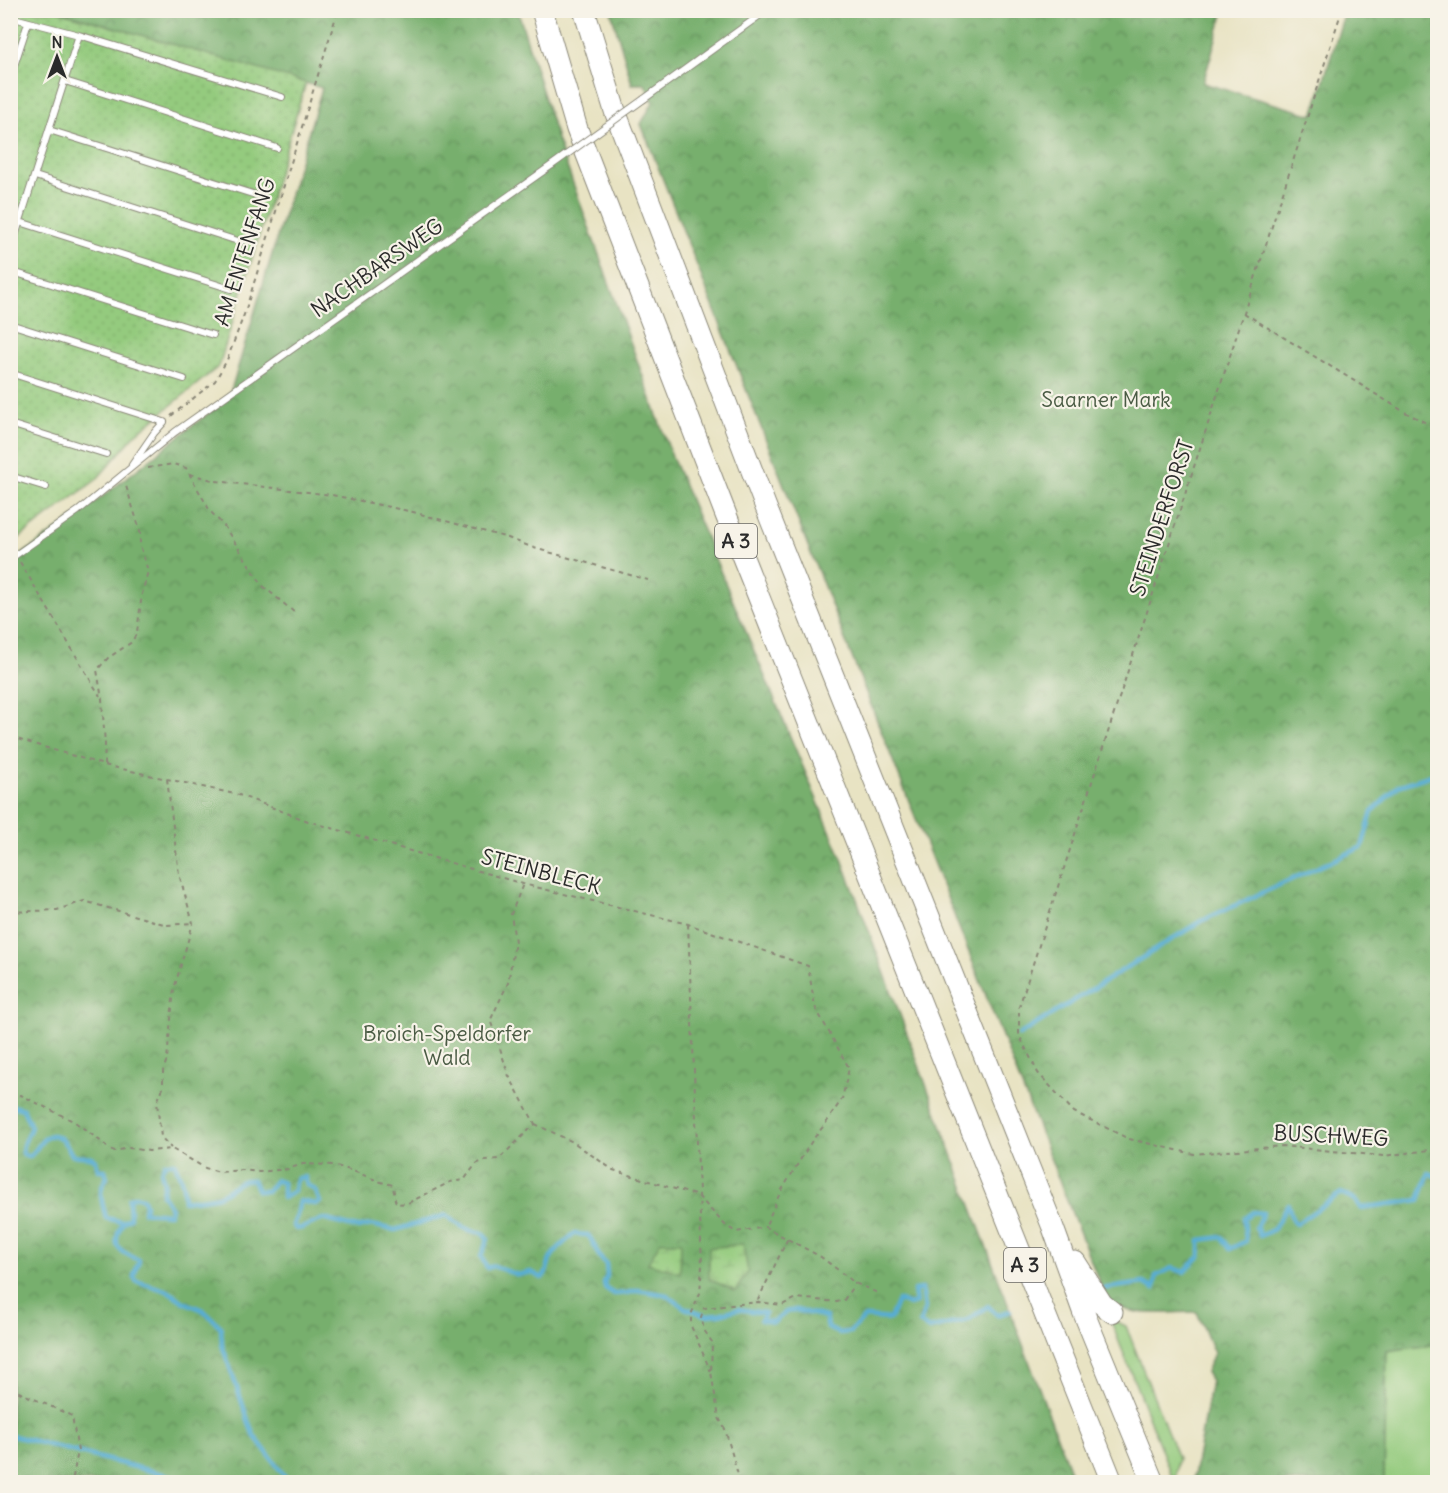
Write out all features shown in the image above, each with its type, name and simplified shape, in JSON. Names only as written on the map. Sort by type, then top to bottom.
[{"type":"highway","name":"A 3","points":[[542,10],[577,129],[722,504],[1112,1482]]},
{"type":"highway","name":"A 3","points":[[584,10],[615,111],[765,505],[1152,1482]]},
{"type":"highway","points":[[1052,1226],[1102,1304],[1112,1312]]},
{"type":"lane","name":"NACHBARSWEG","points":[[13,557],[78,512],[175,432],[767,10]]},
{"type":"lane","points":[[10,17],[79,34],[282,97]]},
{"type":"lane","points":[[10,78],[28,23]]},
{"type":"lane","points":[[10,252],[79,34]]},
{"type":"lane","points":[[65,81],[277,148]]},
{"type":"lane","points":[[49,130],[262,197]]},
{"type":"lane","points":[[34,176],[241,242]]},
{"type":"lane","points":[[20,222],[231,289]]},
{"type":"lane","points":[[10,271],[213,335]]},
{"type":"lane","points":[[10,324],[184,379]]},
{"type":"lane","points":[[10,373],[164,422],[128,471]]},
{"type":"lane","points":[[10,424],[105,454]]},
{"type":"lane","points":[[10,476],[46,487]]},
{"type":"path","name":"AM ENTENFANG","points":[[164,422],[215,381],[227,360],[245,312],[338,10]]},
{"type":"path","name":"STEINDERFORST","points":[[1019,1035],[1019,1007],[1342,10]]},
{"type":"path","points":[[1244,313],[1403,411],[1437,429]]},
{"type":"path","points":[[104,765],[102,699],[97,670],[108,658],[132,642],[137,632],[142,594],[148,572],[140,545],[140,530],[126,487],[128,471],[173,464],[186,468],[210,512],[224,526],[263,586],[295,613]]},
{"type":"path","points":[[190,474],[216,482],[332,495],[413,512],[648,580]]},
{"type":"path","points":[[13,557],[102,699]]},
{"type":"path","name":"STEINBLECK","points":[[10,737],[104,765],[238,795],[308,820],[523,884],[688,924],[808,966],[815,1007],[849,1068],[842,1099],[813,1139],[780,1193],[765,1227]]},
{"type":"path","points":[[167,779],[179,874],[193,922],[174,989],[167,1059],[163,1071],[163,1088],[157,1101],[161,1137],[172,1149],[205,1168],[220,1172],[243,1170],[259,1172],[288,1169],[303,1164],[333,1166],[393,1185],[397,1204],[408,1203],[450,1182],[464,1180],[476,1164],[485,1160],[499,1159],[536,1124]]},
{"type":"path","points":[[523,884],[511,914],[515,942],[508,983],[491,1019],[508,1074],[536,1124],[573,1142],[614,1170],[698,1196],[726,1226],[736,1232],[765,1227],[788,1238],[821,1257],[855,1283],[880,1294]]},
{"type":"path","points":[[10,912],[57,910],[84,901],[167,925],[193,922]]},
{"type":"path","points":[[688,924],[702,1265],[700,1293],[691,1315],[691,1326],[711,1372]]},
{"type":"path","name":"BUSCHWEG","points":[[1019,1035],[1038,1073],[1074,1112],[1128,1139],[1194,1154],[1282,1146],[1383,1156],[1437,1149]]},
{"type":"path","points":[[10,1097],[21,1095],[75,1122],[109,1149],[115,1151],[129,1148],[149,1151],[172,1149]]},
{"type":"path","points":[[758,1302],[788,1238]]},
{"type":"path","points":[[740,1482],[725,1430],[719,1418],[711,1372],[712,1342],[704,1330],[701,1317],[704,1308],[758,1302],[782,1305],[797,1298],[837,1302],[844,1300],[855,1283]]},
{"type":"path","points":[[10,1388],[72,1416],[78,1451],[73,1481],[64,1482]]},
{"type":"green space","points":[[11,11],[58,11],[306,83],[219,366],[136,434],[96,480],[11,544]]},
{"type":"green space","name":"Broich-Speldorfer Wald","points":[[58,11],[518,11],[557,139],[672,457],[842,859],[1074,1482],[11,1482],[10,563],[93,504],[229,397],[322,88]]},
{"type":"green space","name":"Saarner Mark","points":[[611,11],[1224,11],[1203,83],[1313,115],[1345,11],[1437,11],[1438,1344],[1387,1351],[1384,1482],[1193,1482],[1211,1381],[1206,1372],[1214,1353],[1197,1312],[1136,1312],[1115,1305],[1106,1299],[641,124],[653,102],[645,84],[632,84]]},
{"type":"green space","points":[[660,1242],[681,1242],[680,1273],[648,1263]]},
{"type":"green space","points":[[743,1244],[748,1272],[735,1291],[709,1279],[709,1248]]},
{"type":"green space","points":[[1110,1319],[1126,1326],[1178,1458],[1175,1482],[1174,1482]]},
{"type":"green space","points":[[1437,1344],[1437,1482],[1193,1482],[1211,1381],[1206,1372]]},
{"type":"waterway","points":[[1019,1035],[1201,921],[1362,847],[1372,812],[1398,786],[1438,773]]},
{"type":"waterway","points":[[10,1108],[13,1106],[23,1109],[31,1127],[23,1145],[22,1152],[25,1156],[30,1156],[43,1140],[52,1135],[60,1138],[72,1155],[91,1157],[96,1160],[98,1170],[105,1170],[107,1178],[101,1192],[106,1218],[123,1222],[130,1218],[129,1199],[135,1196],[142,1198],[145,1204],[144,1212],[169,1214],[171,1208],[162,1194],[164,1183],[161,1171],[165,1163],[175,1163],[183,1185],[184,1201],[218,1196],[247,1180],[253,1180],[258,1191],[267,1191],[276,1180],[283,1183],[283,1198],[294,1191],[298,1178],[305,1177],[307,1185],[315,1190],[320,1202],[315,1204],[300,1201],[293,1225],[296,1229],[323,1219],[357,1228],[371,1225],[395,1230],[447,1215],[464,1227],[483,1233],[488,1239],[481,1256],[487,1268],[493,1266],[518,1275],[531,1272],[542,1278],[549,1261],[562,1244],[574,1234],[588,1235],[606,1264],[605,1288],[614,1294],[638,1290],[667,1295],[685,1308],[706,1315],[738,1309],[765,1313],[761,1320],[774,1322],[786,1312],[796,1310],[826,1317],[828,1328],[838,1333],[850,1332],[865,1317],[890,1319],[898,1300],[909,1305],[916,1303],[914,1290],[922,1289],[925,1308],[920,1323],[929,1329],[968,1320],[988,1306],[997,1315],[1010,1311]]},
{"type":"waterway","points":[[1101,1289],[1144,1283],[1154,1289],[1156,1276],[1172,1268],[1184,1272],[1200,1256],[1200,1240],[1222,1237],[1230,1249],[1246,1241],[1244,1218],[1253,1212],[1263,1213],[1256,1227],[1260,1236],[1274,1229],[1288,1204],[1292,1219],[1296,1224],[1341,1193],[1356,1200],[1360,1208],[1419,1200],[1429,1173],[1438,1177]]},
{"type":"waterway","points":[[123,1222],[117,1242],[121,1250],[139,1260],[134,1276],[136,1281],[168,1291],[184,1302],[203,1310],[221,1327],[222,1345],[253,1434],[289,1482]]},
{"type":"waterway","points":[[10,1435],[194,1482]]}]
